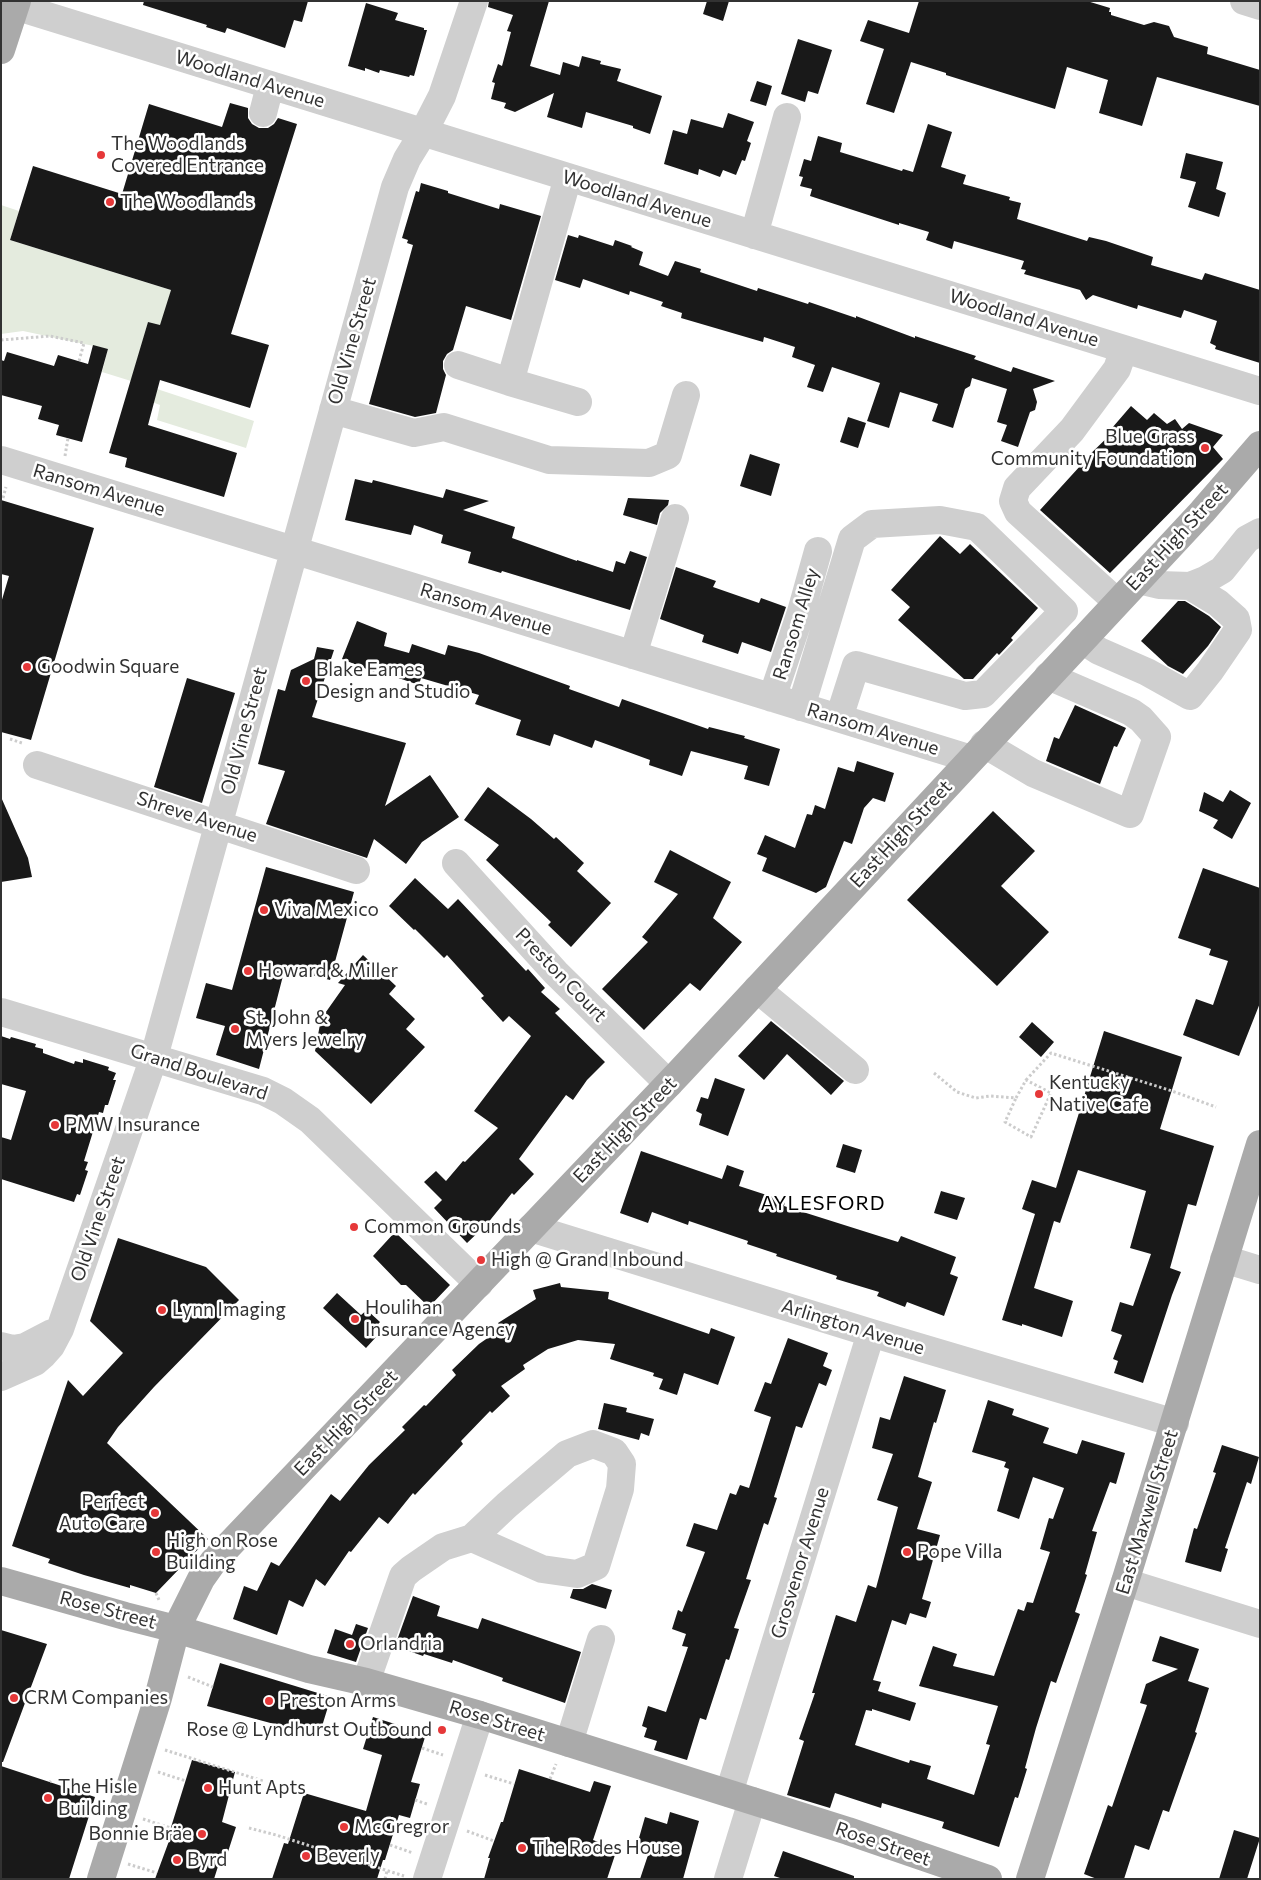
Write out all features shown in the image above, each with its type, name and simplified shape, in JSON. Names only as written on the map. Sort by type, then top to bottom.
[{"type":"main road","points":[[1,50],[16,4]]},
{"type":"main road","name":"East High Street","points":[[101,1879],[158,1698],[176,1629],[201,1579],[213,1562],[669,1084],[1202,512],[1260,445]]},
{"type":"main road","name":"East Maxwell Street","points":[[1030,1879],[1175,1423],[1260,1144]]},
{"type":"main road","name":"Rose Street","points":[[1,1580],[176,1629],[309,1669],[366,1682],[480,1715],[562,1754],[741,1797],[988,1879]]},
{"type":"street","name":"Old Vine Street","points":[[1,1377],[35,1362],[50,1346],[60,1329],[154,1057],[395,187],[407,159],[442,96],[474,1]]},
{"type":"street","points":[[1244,1],[1260,6]]},
{"type":"street","name":"Woodland Avenue","points":[[16,4],[270,86],[1260,391]]},
{"type":"street","points":[[263,113],[270,86]]},
{"type":"street","points":[[754,235],[787,117]]},
{"type":"street","points":[[510,382],[568,177]]},
{"type":"street","points":[[1117,602],[1018,512],[1013,501],[1018,488],[1077,423],[1116,369],[1124,349]]},
{"type":"street","points":[[458,365],[578,402]]},
{"type":"street","points":[[333,410],[414,433],[444,427],[549,460],[649,463],[668,455],[686,395]]},
{"type":"street","name":"Ransom Avenue","points":[[1,460],[801,707],[977,752],[1033,773],[1130,814],[1156,737],[1141,719],[1131,712],[1048,676]]},
{"type":"street","points":[[633,655],[675,518]]},
{"type":"street","points":[[801,707],[852,539],[872,524],[940,520],[977,527],[1064,611],[983,694],[965,696],[856,665],[839,718]]},
{"type":"street","points":[[1138,580],[1159,585],[1190,586],[1206,580],[1222,570],[1247,539],[1260,532]]},
{"type":"street","name":"Ransom Alley","points":[[772,698],[801,612],[818,551]]},
{"type":"street","points":[[1082,640],[1099,651],[1147,672],[1190,696],[1238,630],[1236,619],[1218,603],[1190,586]]},
{"type":"street","name":"Shreve Avenue","points":[[37,765],[356,870]]},
{"type":"street","name":"Preston Court","points":[[456,863],[556,973],[669,1084]]},
{"type":"street","points":[[757,989],[855,1070]]},
{"type":"street","name":"Grand Boulevard","points":[[1,1012],[263,1090],[283,1101],[310,1120],[479,1284]]},
{"type":"street","name":"Arlington Avenue","points":[[531,1228],[871,1333],[1175,1423]]},
{"type":"street","points":[[1224,1259],[1260,1270]]},
{"type":"street","points":[[1,1346],[13,1349],[25,1347],[60,1329]]},
{"type":"street","name":"Grosvenor Avenue","points":[[728,1879],[741,1797],[871,1333]]},
{"type":"street","points":[[366,1682],[403,1576],[411,1569],[443,1547],[472,1538],[507,1505],[567,1454],[593,1444],[614,1452],[622,1464],[620,1489],[596,1566],[577,1574],[542,1569],[472,1538]]},
{"type":"street","points":[[1125,1582],[1260,1624]]},
{"type":"street","points":[[562,1754],[601,1639]]},
{"type":"street","points":[[422,1866],[455,1762],[480,1715]]},
{"type":"path","points":[[1,340],[50,336],[84,343],[79,361]]},
{"type":"path","points":[[64,462],[68,438]]},
{"type":"path","points":[[3,498],[6,486]]},
{"type":"path","points":[[10,739],[22,743]]},
{"type":"path","points":[[1026,1080],[1051,1093],[1032,1137],[1005,1122],[1026,1080],[1051,1053],[1172,1091],[1216,1107]]},
{"type":"path","points":[[934,1073],[957,1092],[976,1098],[990,1096],[1016,1098]]},
{"type":"path","points":[[156,1593],[159,1600]]},
{"type":"path","points":[[186,1676],[213,1687]]},
{"type":"path","points":[[422,1748],[514,1784]]},
{"type":"path","points":[[162,1749],[263,1781]]},
{"type":"path","points":[[550,1779],[562,1754]]},
{"type":"path","points":[[155,1771],[186,1781]]},
{"type":"path","points":[[415,1800],[432,1806]]},
{"type":"path","points":[[140,1818],[171,1828]]},
{"type":"path","points":[[249,1828],[409,1878]]},
{"type":"path","points":[[466,1831],[494,1841]]},
{"type":"path","points":[[390,1845],[422,1866]]},
{"type":"path","points":[[126,1863],[157,1873]]},
{"type":"path","points":[[385,1879],[386,1871]]},
{"type":"shaded area","points":[[1,205],[19,211],[10,240],[171,290],[162,326],[148,322],[131,381],[102,372],[108,349],[23,331],[1,334]]},
{"type":"shaded area","points":[[157,389],[254,421],[246,448],[157,420],[160,405],[152,402]]},
{"type":"building","points":[[144,1],[308,1],[302,22],[294,20],[285,48],[227,28],[225,33],[206,27],[207,25],[143,5]]},
{"type":"building","points":[[489,1],[549,1],[530,66],[560,75],[563,62],[579,67],[582,56],[601,61],[600,64],[621,69],[617,81],[662,96],[650,134],[633,128],[633,126],[586,112],[582,128],[547,117],[554,93],[515,112],[504,108],[506,103],[491,99],[495,83],[492,82],[498,64],[502,66],[511,32],[507,31],[513,15],[488,7]]},
{"type":"building","points":[[707,1],[729,1],[723,21],[703,14]]},
{"type":"building","points":[[919,1],[1087,1],[1110,8],[1109,12],[1111,12],[1111,15],[1144,25],[1154,22],[1169,26],[1174,37],[1208,47],[1207,54],[1260,70],[1260,106],[1157,77],[1142,126],[1099,113],[1108,80],[1067,67],[1055,109],[911,62],[894,113],[866,104],[884,49],[860,41],[868,20],[909,33]]},
{"type":"building","points":[[366,3],[398,13],[395,20],[427,30],[414,76],[410,75],[409,77],[380,70],[379,73],[365,68],[365,71],[348,66]]},
{"type":"building","points":[[798,39],[832,50],[818,94],[808,91],[805,102],[781,94]]},
{"type":"building","points":[[757,81],[772,86],[766,106],[750,101]]},
{"type":"building","points":[[230,103],[248,108],[248,118],[252,124],[259,128],[268,128],[278,118],[297,124],[231,334],[269,345],[250,408],[160,380],[148,425],[237,453],[224,497],[125,467],[127,458],[109,453],[148,322],[160,325],[171,290],[10,240],[33,166],[122,194],[149,104],[222,127]]},
{"type":"building","points":[[728,113],[754,122],[747,141],[751,143],[745,161],[742,160],[736,175],[723,170],[720,177],[699,169],[698,175],[664,164],[673,130],[687,134],[691,119],[723,128]]},
{"type":"building","points":[[928,124],[952,132],[941,167],[966,175],[963,184],[1010,197],[1009,200],[1021,203],[1017,219],[1087,241],[1089,237],[1106,241],[1153,257],[1151,265],[1202,280],[1205,273],[1260,290],[1260,363],[1215,349],[1216,346],[1210,343],[1217,321],[1184,310],[1181,318],[1138,305],[1137,309],[1093,295],[1086,300],[1080,290],[1024,274],[1026,270],[1021,269],[1024,261],[954,241],[952,249],[926,240],[929,232],[899,223],[899,225],[810,196],[812,189],[800,186],[803,177],[799,176],[804,159],[811,161],[818,136],[842,143],[840,152],[902,171],[903,169],[913,172]]},
{"type":"building","points":[[1186,153],[1223,162],[1216,189],[1226,193],[1219,217],[1188,207],[1196,182],[1180,178]]},
{"type":"building","points":[[421,183],[499,209],[500,204],[541,216],[511,320],[466,306],[453,350],[447,354],[443,361],[443,369],[446,375],[436,413],[415,417],[369,404],[413,245],[407,243],[408,240],[402,238],[416,191],[419,192]]},
{"type":"building","points":[[568,235],[578,238],[579,235],[613,246],[615,240],[632,246],[643,252],[639,265],[668,276],[675,261],[701,269],[700,272],[757,291],[758,288],[808,304],[809,302],[856,318],[856,316],[915,338],[915,336],[976,356],[974,359],[1011,372],[1013,367],[1055,381],[1033,389],[1037,402],[1035,410],[1030,412],[1018,447],[1001,441],[1007,425],[997,422],[1007,389],[972,378],[970,386],[965,389],[953,428],[932,421],[938,404],[900,392],[889,428],[867,421],[880,383],[832,367],[823,392],[807,387],[815,365],[792,357],[795,347],[764,337],[763,342],[681,318],[682,313],[661,306],[663,302],[630,291],[629,295],[583,279],[580,288],[555,280]]},
{"type":"building","points":[[93,345],[108,349],[82,442],[56,435],[59,425],[38,419],[42,406],[1,395],[1,360],[4,361],[7,352],[54,366],[58,355],[88,364]]},
{"type":"building","points":[[1131,406],[1147,420],[1154,413],[1167,424],[1175,419],[1182,429],[1189,423],[1223,435],[1213,447],[1223,459],[1110,573],[1040,510],[1080,464],[1115,430],[1112,428]]},
{"type":"building","points":[[848,417],[866,423],[858,448],[840,442]]},
{"type":"building","points":[[750,454],[780,464],[771,496],[740,486]]},
{"type":"building","points":[[355,479],[372,483],[373,480],[443,498],[446,489],[489,501],[463,510],[515,527],[512,538],[613,572],[616,561],[625,564],[630,551],[647,557],[630,610],[502,571],[501,573],[468,563],[471,552],[441,543],[443,535],[414,525],[411,535],[345,520]]},
{"type":"building","points":[[628,498],[669,500],[668,505],[660,513],[657,525],[623,515]]},
{"type":"building","name":"Goodwin Square","points":[[1,500],[94,528],[31,740],[1,732],[1,603],[9,576],[1,574]]},
{"type":"building","points":[[940,536],[960,554],[970,544],[1038,608],[1011,638],[1013,640],[999,655],[997,653],[973,679],[964,679],[898,620],[910,607],[891,590]]},
{"type":"building","points":[[676,567],[716,581],[713,587],[759,603],[761,598],[786,607],[771,652],[742,642],[738,654],[702,642],[704,635],[660,619]]},
{"type":"building","points":[[1178,601],[1185,601],[1209,616],[1221,627],[1208,646],[1183,674],[1168,666],[1141,641]]},
{"type":"building","points":[[357,621],[387,633],[384,646],[409,653],[412,644],[445,655],[448,645],[479,653],[570,686],[569,689],[619,707],[622,699],[708,729],[709,727],[745,736],[744,738],[780,749],[769,786],[744,779],[748,766],[691,751],[682,776],[649,765],[650,760],[595,740],[592,748],[554,734],[550,746],[516,735],[521,720],[475,704],[479,695],[421,678],[419,685],[375,670],[374,672],[342,659]]},
{"type":"building","points":[[317,647],[334,650],[312,717],[406,743],[385,806],[430,775],[459,817],[422,842],[406,864],[374,839],[367,858],[266,824],[285,771],[258,764],[278,689],[285,691],[291,670],[314,659]]},
{"type":"building","points":[[187,678],[235,693],[202,803],[154,787]]},
{"type":"building","points":[[1075,705],[1126,728],[1117,747],[1114,746],[1100,784],[1046,761],[1054,737],[1059,739]]},
{"type":"building","points":[[857,761],[894,773],[885,802],[873,798],[864,808],[852,844],[844,841],[826,887],[816,893],[762,871],[767,858],[757,854],[765,835],[795,848],[807,814],[812,815],[815,805],[825,809],[838,767],[854,772]]},
{"type":"building","points":[[488,787],[554,839],[556,837],[584,863],[577,871],[611,903],[571,947],[548,925],[551,922],[486,860],[499,845],[464,820]]},
{"type":"building","points":[[1230,790],[1251,803],[1232,839],[1213,828],[1218,820],[1199,811],[1204,792],[1223,802]]},
{"type":"building","points":[[1,797],[28,858],[32,877],[1,882]]},
{"type":"building","points":[[993,811],[1035,851],[1001,886],[1049,932],[997,986],[907,900]]},
{"type":"building","points":[[670,850],[731,882],[713,918],[742,942],[700,991],[690,983],[644,1030],[602,989],[648,942],[642,937],[678,894],[654,882]]},
{"type":"building","points":[[266,867],[354,892],[330,980],[285,968],[259,1069],[216,1055],[225,1026],[196,1018],[206,983],[232,990]]},
{"type":"building","points":[[1203,868],[1260,888],[1260,1003],[1239,1056],[1183,1035],[1196,999],[1213,1005],[1228,961],[1209,955],[1211,949],[1178,938]]},
{"type":"building","points":[[415,878],[448,909],[458,899],[526,971],[528,969],[545,988],[541,992],[560,1009],[555,1013],[605,1062],[587,1080],[573,1100],[566,1095],[519,1159],[534,1174],[514,1195],[512,1193],[487,1224],[467,1243],[434,1208],[442,1200],[424,1182],[436,1171],[446,1181],[463,1161],[465,1162],[498,1128],[474,1111],[531,1036],[509,1016],[503,1022],[481,998],[484,996],[447,955],[444,958],[389,906]]},
{"type":"building","points":[[363,955],[396,986],[389,994],[415,1019],[406,1029],[425,1047],[371,1104],[315,1051],[321,1019],[345,985],[338,983]]},
{"type":"building","points":[[771,1021],[844,1081],[831,1095],[787,1054],[764,1080],[738,1056]]},
{"type":"building","points":[[1032,1022],[1054,1042],[1041,1057],[1019,1037]]},
{"type":"building","points":[[1104,1031],[1182,1057],[1160,1129],[1214,1146],[1196,1206],[1188,1204],[1170,1268],[1181,1272],[1143,1383],[1114,1373],[1118,1361],[1113,1359],[1122,1335],[1111,1331],[1120,1302],[1133,1306],[1151,1254],[1130,1248],[1146,1191],[1078,1170],[1060,1223],[1054,1221],[1034,1288],[1073,1301],[1062,1337],[1022,1324],[1022,1326],[1002,1320],[1035,1214],[1022,1209],[1032,1180],[1056,1188]]},
{"type":"building","name":"PMW Insurance","points":[[1,1036],[36,1044],[35,1047],[43,1049],[43,1053],[74,1064],[75,1061],[83,1063],[83,1059],[109,1067],[108,1070],[116,1073],[113,1080],[116,1080],[108,1105],[105,1105],[103,1113],[99,1112],[84,1161],[88,1162],[85,1170],[88,1171],[80,1195],[77,1194],[74,1202],[1,1179],[1,1137],[11,1140],[26,1091],[1,1084]]},
{"type":"building","points":[[715,1078],[745,1089],[728,1136],[699,1125],[702,1114],[696,1111],[701,1097],[708,1099]]},
{"type":"building","points":[[843,1144],[862,1150],[855,1173],[836,1167]]},
{"type":"building","points":[[641,1151],[722,1179],[727,1165],[744,1171],[739,1186],[785,1201],[784,1206],[898,1242],[901,1236],[956,1257],[950,1274],[958,1277],[944,1316],[907,1302],[905,1307],[877,1296],[879,1292],[836,1279],[837,1276],[776,1256],[777,1254],[747,1244],[748,1241],[689,1221],[688,1225],[652,1212],[648,1223],[620,1213]]},
{"type":"building","points":[[941,1191],[965,1198],[957,1220],[934,1213]]},
{"type":"building","points":[[395,1232],[450,1285],[429,1307],[406,1285],[401,1285],[373,1256]]},
{"type":"building","points":[[118,1238],[206,1267],[239,1300],[154,1387],[118,1427],[107,1443],[208,1539],[156,1593],[84,1575],[48,1563],[50,1559],[12,1546],[68,1380],[83,1396],[123,1353],[90,1321]]},
{"type":"building","points":[[560,1283],[561,1287],[609,1292],[608,1299],[709,1334],[711,1328],[735,1337],[718,1385],[684,1373],[677,1395],[659,1389],[663,1379],[653,1376],[654,1373],[610,1359],[615,1344],[578,1340],[548,1349],[523,1365],[525,1369],[501,1386],[510,1396],[492,1413],[490,1411],[461,1441],[463,1444],[415,1495],[413,1493],[388,1524],[379,1517],[351,1552],[349,1551],[325,1586],[316,1579],[303,1607],[289,1600],[277,1635],[233,1619],[244,1586],[257,1591],[271,1562],[279,1566],[331,1494],[340,1501],[369,1465],[405,1430],[402,1427],[424,1405],[426,1406],[456,1375],[452,1370],[479,1344],[502,1328],[498,1323],[536,1299],[533,1290]]},
{"type":"building","name":"Houlihan Insurance Agency","points":[[337,1293],[361,1315],[367,1310],[380,1322],[372,1331],[377,1336],[366,1348],[323,1308]]},
{"type":"building","points":[[788,1338],[828,1353],[823,1366],[832,1370],[826,1386],[819,1383],[802,1428],[796,1426],[774,1497],[777,1498],[768,1525],[764,1523],[746,1579],[751,1580],[734,1628],[739,1629],[729,1660],[726,1659],[706,1720],[700,1718],[687,1760],[654,1750],[657,1741],[644,1737],[647,1728],[642,1726],[648,1706],[666,1712],[688,1647],[682,1646],[686,1634],[672,1629],[678,1610],[682,1612],[705,1552],[686,1546],[694,1523],[717,1530],[730,1493],[736,1495],[740,1485],[749,1488],[771,1417],[754,1411],[765,1382],[771,1384]]},
{"type":"building","points":[[904,1376],[946,1390],[936,1423],[934,1422],[918,1477],[932,1482],[917,1529],[940,1535],[922,1599],[931,1602],[926,1618],[910,1613],[906,1625],[892,1620],[873,1680],[881,1682],[878,1691],[916,1703],[910,1721],[872,1709],[872,1711],[866,1710],[855,1745],[909,1763],[910,1760],[931,1766],[927,1779],[974,1795],[990,1745],[986,1744],[998,1706],[919,1686],[933,1646],[957,1654],[953,1666],[994,1676],[1018,1609],[1024,1611],[1027,1602],[1033,1603],[1050,1552],[1040,1549],[1049,1518],[1053,1519],[1064,1488],[1033,1477],[1019,1519],[997,1511],[1009,1469],[1004,1467],[1006,1462],[972,1452],[988,1400],[1014,1409],[1012,1415],[1049,1428],[1043,1443],[1077,1454],[1082,1440],[1125,1453],[1116,1484],[1110,1482],[1092,1531],[1097,1532],[1085,1574],[1087,1575],[1075,1612],[1080,1614],[1056,1683],[1051,1681],[1036,1728],[1018,1798],[1015,1797],[999,1847],[942,1828],[944,1822],[882,1803],[881,1808],[835,1793],[830,1808],[787,1795],[804,1741],[799,1739],[815,1693],[812,1693],[836,1615],[856,1622],[868,1585],[876,1588],[898,1507],[877,1500],[893,1454],[872,1448],[880,1417],[890,1420]]},
{"type":"building","points":[[604,1403],[627,1408],[626,1412],[654,1419],[649,1436],[641,1433],[639,1440],[598,1429]]},
{"type":"building","points":[[1222,1445],[1259,1457],[1251,1484],[1247,1482],[1225,1548],[1228,1549],[1221,1572],[1185,1562],[1194,1528],[1197,1529],[1216,1473],[1213,1472]]},
{"type":"building","points":[[592,1584],[612,1590],[606,1609],[570,1598],[573,1589],[583,1589]]},
{"type":"building","points":[[413,1596],[440,1606],[437,1616],[478,1629],[482,1618],[581,1652],[565,1703],[502,1681],[503,1678],[453,1660],[452,1663],[424,1654],[423,1656],[395,1646]]},
{"type":"building","name":"Orlandria","points":[[356,1624],[368,1628],[356,1662],[327,1653],[335,1629],[352,1635]]},
{"type":"building","name":"CRM Companies","points":[[1,1630],[47,1644],[3,1762],[1,1762]]},
{"type":"building","points":[[1160,1636],[1199,1649],[1188,1681],[1209,1688],[1195,1732],[1197,1733],[1169,1812],[1163,1810],[1149,1850],[1135,1845],[1124,1879],[1097,1879],[1084,1874],[1108,1805],[1112,1807],[1147,1705],[1140,1703],[1146,1684],[1178,1669],[1152,1661]]},
{"type":"building","name":"Preston Arms","points":[[220,1663],[331,1697],[319,1736],[207,1706]]},
{"type":"building","points":[[373,1717],[426,1734],[411,1782],[420,1784],[410,1818],[399,1815],[377,1879],[272,1879],[284,1843],[288,1844],[304,1793],[366,1811],[382,1755],[363,1749]]},
{"type":"building","points":[[192,1760],[235,1772],[222,1822],[236,1827],[226,1858],[221,1857],[214,1879],[155,1879],[169,1841],[167,1840]]},
{"type":"building","points":[[1,1766],[95,1797],[69,1879],[1,1879]]},
{"type":"building","points":[[519,1769],[590,1792],[594,1781],[611,1786],[593,1840],[617,1849],[607,1879],[484,1879],[490,1858],[488,1858],[501,1822],[503,1822]]},
{"type":"building","points":[[670,1812],[699,1821],[683,1879],[640,1879],[650,1849],[637,1845],[645,1817],[667,1824]]},
{"type":"building","points":[[1234,1830],[1260,1838],[1247,1879],[1219,1879]]},
{"type":"building","points":[[783,1851],[854,1876],[854,1879],[783,1879],[774,1876]]},
{"type":"place","name":"The Woodlands Covered Entrance","points":[[101,155]]},
{"type":"place","name":"The Woodlands","points":[[110,202]]},
{"type":"place","name":"Blue Grass Community Foundation","points":[[1205,448]]},
{"type":"place","name":"Goodwin Square","points":[[27,667]]},
{"type":"place","name":"Blake Eames Design and Studio","points":[[306,681]]},
{"type":"place","name":"Viva Mexico","points":[[264,910]]},
{"type":"place","name":"Howard & Miller","points":[[248,971]]},
{"type":"place","name":"St. John & Myers Jewelry","points":[[235,1029]]},
{"type":"place","name":"Kentucky Native Cafe","points":[[1039,1094]]},
{"type":"place","name":"PMW Insurance","points":[[55,1125]]},
{"type":"place","name":"Common Grounds","points":[[354,1227]]},
{"type":"place","name":"High @ Grand Inbound","points":[[481,1260]]},
{"type":"place","name":"Lynn Imaging","points":[[162,1310]]},
{"type":"place","name":"Houlihan Insurance Agency","points":[[355,1319]]},
{"type":"place","name":"Perfect Auto Care","points":[[155,1513]]},
{"type":"place","name":"High on Rose Building","points":[[156,1552]]},
{"type":"place","name":"Pope Villa","points":[[907,1552]]},
{"type":"place","name":"Orlandria","points":[[350,1644]]},
{"type":"place","name":"CRM Companies","points":[[14,1698]]},
{"type":"place","name":"Preston Arms","points":[[269,1701]]},
{"type":"place","name":"Rose @ Lyndhurst Outbound","points":[[442,1730]]},
{"type":"place","name":"Hunt Apts","points":[[208,1788]]},
{"type":"place","name":"The Hisle Building","points":[[48,1798]]},
{"type":"place","name":"McGregror","points":[[344,1827]]},
{"type":"place","name":"Bonnie Bräe","points":[[202,1834]]},
{"type":"place","name":"The Rodes House","points":[[522,1848]]},
{"type":"place","name":"Beverly","points":[[306,1856]]},
{"type":"place","name":"Byrd","points":[[177,1860]]},
{"type":"district","name":"AYLESFORD","points":[[823,1203]]}]
